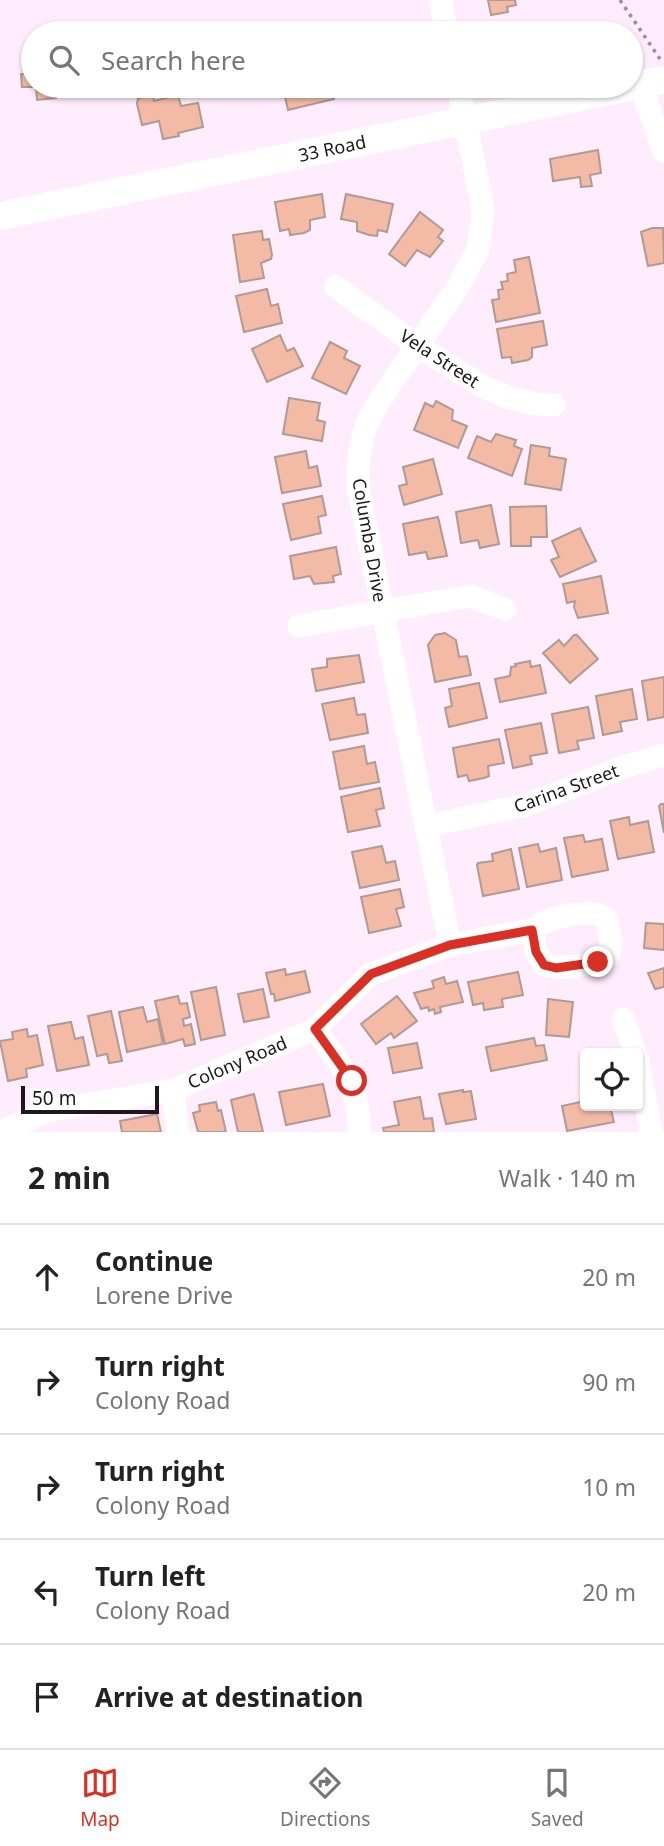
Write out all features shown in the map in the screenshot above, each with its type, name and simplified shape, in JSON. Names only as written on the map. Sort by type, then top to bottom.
[{"type":"street","points":[[440,0],[444,21]]},
{"type":"street","points":[[653,82],[647,104],[664,151]]},
{"type":"street","name":"Columba Drive","points":[[450,945],[358,487],[359,455],[366,426],[378,402],[459,285],[478,249],[483,209],[460,98]]},
{"type":"street","name":"33 Road","points":[[0,216],[576,98]]},
{"type":"street","name":"Vela Street","points":[[336,287],[418,346],[484,387],[510,398],[554,405]]},
{"type":"street","points":[[299,626],[470,596],[505,609]]},
{"type":"street","name":"Carina Street","points":[[425,826],[526,805],[627,766],[664,755]]},
{"type":"street","name":"Colony Road","points":[[2,1132],[47,1111],[173,1090],[315,1029],[371,974],[450,945],[532,930]]},
{"type":"street","points":[[623,1019],[633,1048]]},
{"type":"street","points":[[315,1029],[352,1081],[359,1132]]},
{"type":"street","points":[[643,1088],[651,1132]]},
{"type":"street","points":[[173,1090],[178,1132]]},
{"type":"path","points":[[620,0],[634,21]]},
{"type":"path","points":[[643,33],[664,64]]},
{"type":"building","points":[[488,0],[515,0],[516,5],[507,7],[508,12],[491,15]]},
{"type":"building","points":[[138,98],[154,98],[154,101],[179,98],[181,106],[198,103],[203,127],[163,139],[159,121],[142,125]]},
{"type":"building","points":[[285,98],[334,98],[334,99],[288,110]]},
{"type":"building","points":[[598,150],[601,173],[590,175],[592,186],[581,187],[580,177],[553,181],[550,159]]},
{"type":"building","points":[[322,194],[325,217],[310,220],[310,230],[304,233],[290,235],[289,229],[280,231],[275,202]]},
{"type":"building","points":[[346,194],[393,204],[387,232],[378,230],[377,236],[369,235],[357,231],[357,222],[341,219]]},
{"type":"building","points":[[420,212],[443,230],[438,237],[443,241],[430,257],[417,250],[405,266],[389,254]]},
{"type":"building","points":[[663,228],[664,263],[648,266],[641,232]]},
{"type":"building","points":[[262,231],[263,240],[269,239],[272,255],[271,259],[261,263],[264,278],[240,282],[233,235]]},
{"type":"building","points":[[529,257],[540,313],[496,322],[492,300],[499,299],[498,290],[503,289],[501,282],[508,281],[507,274],[516,272],[514,260]]},
{"type":"building","points":[[267,289],[271,306],[278,304],[282,323],[244,332],[236,296]]},
{"type":"building","points":[[543,321],[547,345],[532,348],[532,357],[528,360],[512,363],[511,357],[502,358],[497,329]]},
{"type":"building","points":[[280,335],[287,351],[294,348],[303,366],[267,382],[252,349]]},
{"type":"building","points":[[330,342],[347,351],[344,358],[360,366],[346,394],[312,378]]},
{"type":"building","points":[[289,398],[320,403],[317,420],[325,422],[322,441],[283,434]]},
{"type":"building","points":[[436,401],[453,410],[452,420],[467,426],[458,448],[414,430],[425,403],[433,407]]},
{"type":"building","points":[[496,434],[516,440],[514,446],[522,449],[512,476],[468,458],[477,436],[491,442]]},
{"type":"building","points":[[531,445],[550,448],[549,456],[566,459],[561,490],[525,484]]},
{"type":"building","points":[[306,451],[309,468],[317,466],[321,486],[282,493],[275,457]]},
{"type":"building","points":[[433,459],[442,494],[404,505],[399,486],[407,484],[403,467]]},
{"type":"building","points":[[322,496],[326,515],[318,517],[321,533],[291,540],[283,504]]},
{"type":"building","points":[[491,505],[499,544],[480,548],[478,540],[461,543],[456,512]]},
{"type":"building","points":[[546,506],[547,537],[531,537],[531,546],[511,546],[510,507]]},
{"type":"building","points":[[438,517],[447,556],[428,559],[426,552],[409,555],[403,524]]},
{"type":"building","points":[[580,528],[596,561],[560,577],[551,560],[559,557],[552,541]]},
{"type":"building","points":[[336,547],[341,574],[333,576],[334,582],[314,584],[310,576],[294,579],[290,556]]},
{"type":"building","points":[[601,576],[608,613],[578,618],[575,601],[567,603],[563,584]]},
{"type":"building","points":[[445,633],[456,640],[459,657],[467,656],[471,675],[435,682],[428,645],[435,635]]},
{"type":"building","points":[[577,635],[598,659],[570,683],[543,653],[559,640],[564,646]]},
{"type":"building","points":[[359,655],[364,682],[316,691],[312,669],[327,667],[327,659]]},
{"type":"building","points":[[530,661],[531,667],[540,665],[546,693],[500,702],[495,679],[510,676],[511,667],[516,666],[515,664]]},
{"type":"building","points":[[664,677],[664,717],[648,720],[642,681]]},
{"type":"building","points":[[479,683],[487,718],[449,727],[445,708],[452,706],[449,689]]},
{"type":"building","points":[[632,689],[637,719],[620,722],[622,731],[603,735],[596,696]]},
{"type":"building","points":[[354,698],[357,715],[365,714],[368,733],[330,740],[322,704]]},
{"type":"building","points":[[588,707],[594,738],[577,741],[579,749],[559,753],[552,714]]},
{"type":"building","points":[[541,723],[547,753],[530,756],[532,764],[513,768],[505,730]]},
{"type":"building","points":[[499,739],[504,763],[488,766],[489,776],[484,778],[469,781],[467,775],[458,777],[453,748]]},
{"type":"building","points":[[364,746],[367,764],[375,762],[379,782],[340,789],[333,752]]},
{"type":"building","points":[[380,788],[384,808],[376,810],[380,826],[348,832],[341,797]]},
{"type":"building","points":[[664,804],[664,833],[659,806]]},
{"type":"building","points":[[629,817],[630,825],[648,821],[654,852],[618,859],[610,821]]},
{"type":"building","points":[[583,835],[585,842],[602,839],[608,870],[572,877],[564,838]]},
{"type":"building","points":[[538,844],[540,852],[556,848],[562,880],[527,887],[519,848]]},
{"type":"building","points":[[382,846],[386,863],[395,861],[399,880],[360,888],[352,852]]},
{"type":"building","points":[[511,849],[519,889],[483,896],[478,863],[493,861],[492,854]]},
{"type":"building","points":[[400,889],[404,907],[396,909],[401,926],[369,933],[361,897]]},
{"type":"building","points":[[646,923],[664,924],[664,950],[644,948]]},
{"type":"building","points":[[664,968],[664,987],[655,989],[648,973]]},
{"type":"building","points":[[285,969],[286,975],[305,971],[310,992],[275,1001],[266,973]]},
{"type":"building","points":[[518,972],[523,995],[502,999],[503,1007],[484,1010],[483,1003],[473,1005],[468,982]]},
{"type":"building","points":[[444,977],[446,984],[457,981],[463,1002],[440,1007],[441,1012],[435,1014],[434,1009],[421,1009],[414,993],[434,988],[432,981]]},
{"type":"building","points":[[216,987],[225,1035],[201,1040],[191,992]]},
{"type":"building","points":[[263,989],[269,1017],[244,1022],[238,994]]},
{"type":"building","points":[[178,996],[180,1004],[187,1003],[190,1017],[183,1019],[184,1026],[191,1024],[195,1044],[185,1046],[183,1039],[165,1044],[155,1001]]},
{"type":"building","points":[[397,996],[417,1021],[394,1038],[391,1033],[376,1044],[361,1024]]},
{"type":"building","points":[[548,999],[573,1002],[569,1037],[546,1035]]},
{"type":"building","points":[[143,1007],[147,1022],[158,1019],[163,1044],[127,1052],[119,1012]]},
{"type":"building","points":[[111,1011],[122,1061],[109,1063],[107,1054],[97,1056],[88,1016]]},
{"type":"building","points":[[71,1022],[75,1039],[83,1037],[89,1065],[57,1071],[48,1026]]},
{"type":"building","points":[[27,1029],[28,1037],[37,1035],[43,1065],[26,1069],[27,1077],[8,1081],[0,1041],[13,1039],[12,1032]]},
{"type":"building","points":[[534,1038],[536,1046],[544,1045],[547,1060],[491,1071],[486,1047]]},
{"type":"building","points":[[417,1043],[422,1068],[393,1073],[388,1048]]},
{"type":"building","points":[[323,1084],[330,1116],[286,1125],[279,1092]]},
{"type":"building","points":[[471,1091],[476,1119],[446,1124],[439,1094]]},
{"type":"building","points":[[254,1094],[263,1132],[238,1132],[231,1100]]},
{"type":"building","points":[[420,1097],[424,1119],[432,1118],[434,1132],[384,1132],[383,1128],[399,1125],[394,1102]]},
{"type":"building","points":[[216,1102],[218,1111],[221,1110],[226,1132],[198,1132],[193,1113],[200,1111],[199,1105]]},
{"type":"building","points":[[580,1102],[580,1111],[611,1111],[614,1122],[567,1131],[562,1106]]},
{"type":"building","points":[[157,1114],[161,1132],[122,1132],[120,1121]]},
{"type":"route","points":[[352,1081],[315,1029],[371,974],[450,945],[532,930],[536,952],[544,965],[556,968],[598,962]]}]
